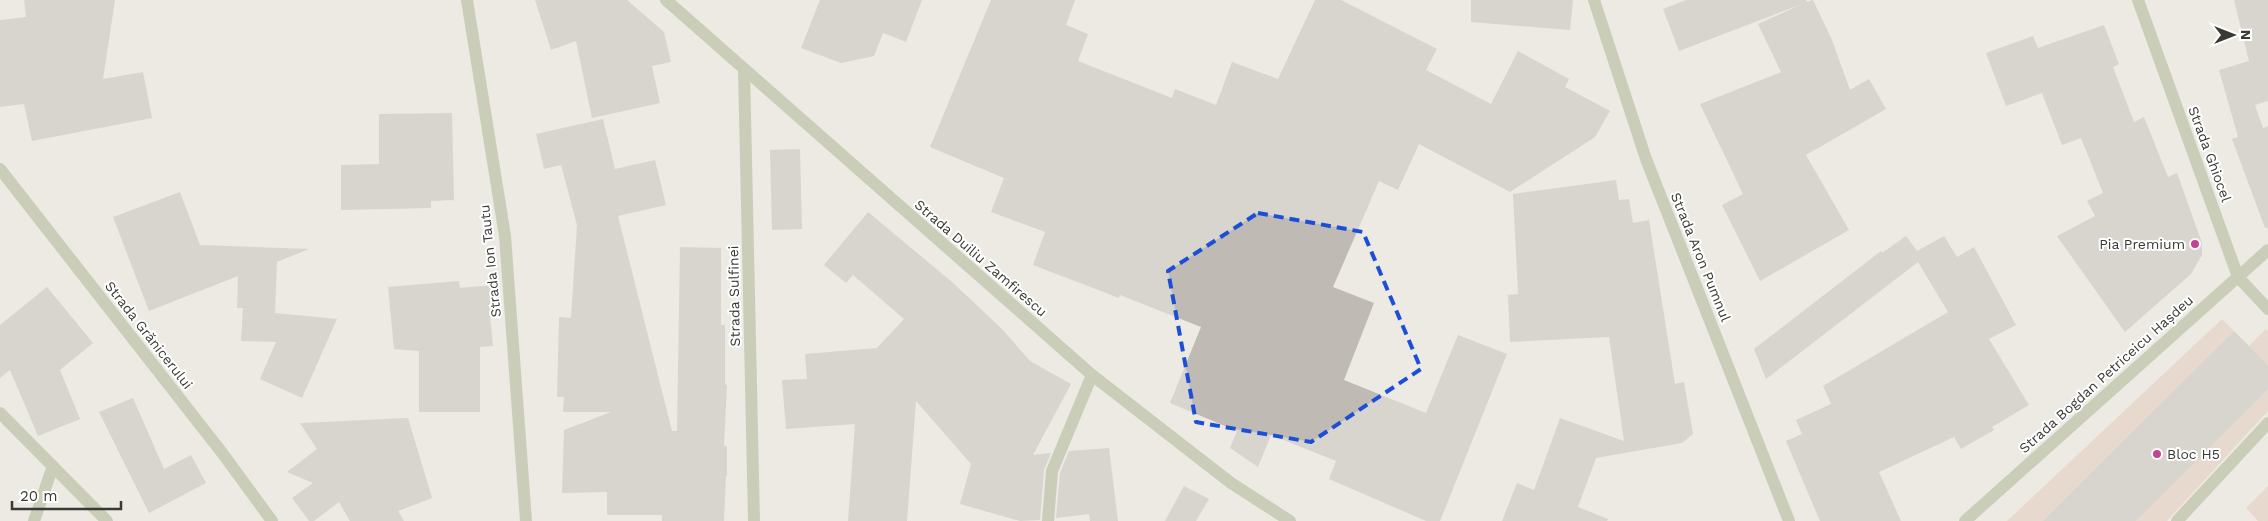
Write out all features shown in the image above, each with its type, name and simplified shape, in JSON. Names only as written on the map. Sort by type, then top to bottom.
[{"type":"street","name":"Strada Ion Tautu","points":[[467,0],[505,236],[526,521]]},
{"type":"street","name":"Strada Duiliu Zamfirescu","points":[[666,0],[1092,375],[1231,483],[1290,521]]},
{"type":"street","name":"Strada Aron Pumnul","points":[[1594,0],[1646,160],[1789,521]]},
{"type":"street","name":"Strada Ghiocel","points":[[2138,0],[2238,277],[2268,310]]},
{"type":"street","name":"Strada Sulfinei","points":[[744,69],[754,521]]},
{"type":"street","name":"Strada Grănicerului","points":[[0,169],[223,454],[272,521]]},
{"type":"street","name":"Strada Bogdan Petriceicu Hașdeu","points":[[1965,521],[2268,250]]},
{"type":"street","points":[[1048,521],[1052,471],[1092,375]]},
{"type":"street","points":[[0,413],[108,521]]},
{"type":"street","points":[[2177,521],[2268,422]]},
{"type":"street","points":[[34,521],[53,466]]},
{"type":"highlighted area","points":[[1258,213],[1363,232],[1421,369],[1311,442],[1196,422],[1168,271]]},
{"type":"shaded area","points":[[2222,319],[2234,331],[2050,521],[2007,521]]},
{"type":"shaded area","points":[[2266,329],[2268,331],[2268,365],[2249,346]]},
{"type":"shaded area","points":[[2268,390],[2268,411],[2167,521],[2136,521]]},
{"type":"shaded area","points":[[2268,486],[2268,521],[2258,521],[2246,508]]},
{"type":"building","points":[[24,0],[115,0],[103,79],[143,72],[152,118],[32,141],[24,104],[0,107],[0,20],[26,17]]},
{"type":"building","points":[[535,0],[627,0],[664,32],[671,62],[652,66],[660,103],[592,118],[576,41],[551,50]]},
{"type":"building","points":[[820,0],[922,0],[906,42],[883,33],[874,56],[841,63],[801,48]]},
{"type":"building","points":[[991,0],[1075,0],[1066,25],[1088,34],[1078,61],[1172,98],[1175,89],[1216,105],[1232,62],[1278,79],[1315,0],[1341,0],[1437,49],[1426,70],[1491,104],[1518,51],[1569,79],[1565,87],[1610,111],[1595,137],[1510,192],[1419,144],[1398,190],[1379,181],[1333,287],[1374,303],[1344,380],[1426,413],[1458,335],[1507,354],[1440,521],[1426,521],[1329,479],[1336,461],[1271,435],[1258,467],[1230,448],[1237,431],[1170,403],[1201,327],[1120,295],[1119,298],[1033,265],[1045,232],[991,212],[1004,178],[930,147]]},
{"type":"building","points":[[1471,0],[1573,0],[1570,30],[1471,22]]},
{"type":"building","points":[[1686,0],[1806,0],[1806,2],[1813,0],[1832,40],[1850,90],[1869,79],[1886,109],[1806,155],[1849,230],[1760,281],[1722,205],[1743,194],[1700,104],[1781,72],[1758,24],[1802,4],[1679,51],[1663,9]]},
{"type":"building","points":[[2234,0],[2268,0],[2268,101],[2255,105],[2263,128],[2268,126],[2268,228],[2265,228],[2232,139],[2238,137],[2219,70],[2249,61]]},
{"type":"building","points":[[2104,25],[2119,64],[2113,67],[2134,122],[2144,117],[2168,177],[2177,173],[2202,243],[2202,255],[2191,274],[2125,332],[2057,236],[2095,216],[2087,201],[2103,193],[2081,138],[2062,145],[2042,93],[2006,106],[1986,53],[2033,36],[2038,48]]},
{"type":"building","points":[[452,113],[454,200],[431,201],[431,208],[341,210],[341,165],[379,164],[379,114]]},
{"type":"building","points":[[603,119],[615,169],[655,160],[666,205],[618,216],[672,431],[677,431],[680,247],[721,248],[721,325],[725,325],[725,384],[727,385],[724,446],[727,446],[727,476],[724,521],[662,521],[662,515],[607,515],[607,492],[562,493],[564,430],[611,412],[563,412],[564,397],[557,397],[559,317],[571,318],[577,225],[561,165],[544,169],[536,134]]},
{"type":"building","points":[[800,149],[802,229],[772,230],[770,150]]},
{"type":"building","points":[[1616,180],[1619,200],[1629,199],[1633,223],[1649,220],[1675,384],[1684,382],[1693,434],[1682,443],[1596,458],[1578,507],[1608,519],[1607,521],[1502,521],[1517,483],[1534,490],[1560,418],[1624,441],[1609,337],[1510,342],[1508,295],[1518,294],[1513,194]]},
{"type":"building","points":[[180,192],[200,245],[309,249],[277,262],[275,313],[337,319],[302,398],[260,379],[276,342],[241,341],[243,308],[237,308],[238,276],[149,311],[113,217]]},
{"type":"building","points":[[868,212],[952,282],[1002,329],[1030,361],[1071,384],[1033,455],[1051,453],[1044,470],[1040,520],[1020,521],[960,504],[971,464],[916,401],[907,521],[848,521],[855,424],[786,429],[782,380],[807,379],[805,354],[877,348],[904,319],[853,275],[846,283],[824,265]]},
{"type":"building","points":[[1906,236],[1917,251],[1944,236],[1957,257],[1974,247],[2016,325],[1989,339],[2029,405],[1992,427],[1994,430],[1961,449],[1954,437],[1879,472],[1901,521],[1820,521],[1786,441],[1802,434],[1796,420],[1831,404],[1823,386],[1948,312],[1918,262],[1766,379],[1754,349],[1881,251],[1882,253]]},
{"type":"building","points":[[459,281],[460,288],[493,285],[495,315],[490,316],[493,346],[480,347],[480,412],[419,412],[419,351],[394,349],[388,287]]},
{"type":"building","points":[[47,287],[93,343],[60,370],[80,419],[38,436],[10,370],[0,378],[0,325]]},
{"type":"building","name":"Bloc H5","points":[[2234,331],[2268,365],[2268,390],[2136,521],[2043,521]]},
{"type":"building","points":[[133,398],[164,469],[191,455],[206,483],[149,513],[99,412]]},
{"type":"building","points":[[408,418],[432,498],[398,511],[404,521],[350,521],[339,502],[314,521],[309,521],[292,498],[313,483],[287,472],[317,449],[300,423]]},
{"type":"building","points":[[1109,448],[1118,521],[1090,521],[1089,514],[1056,518],[1060,473],[1069,451]]},
{"type":"building","points":[[1184,486],[1209,499],[1196,521],[1165,521]]},
{"type":"place","name":"Pia Premium","points":[[2195,244]]},
{"type":"place","name":"Bloc H5","points":[[2157,454]]}]
